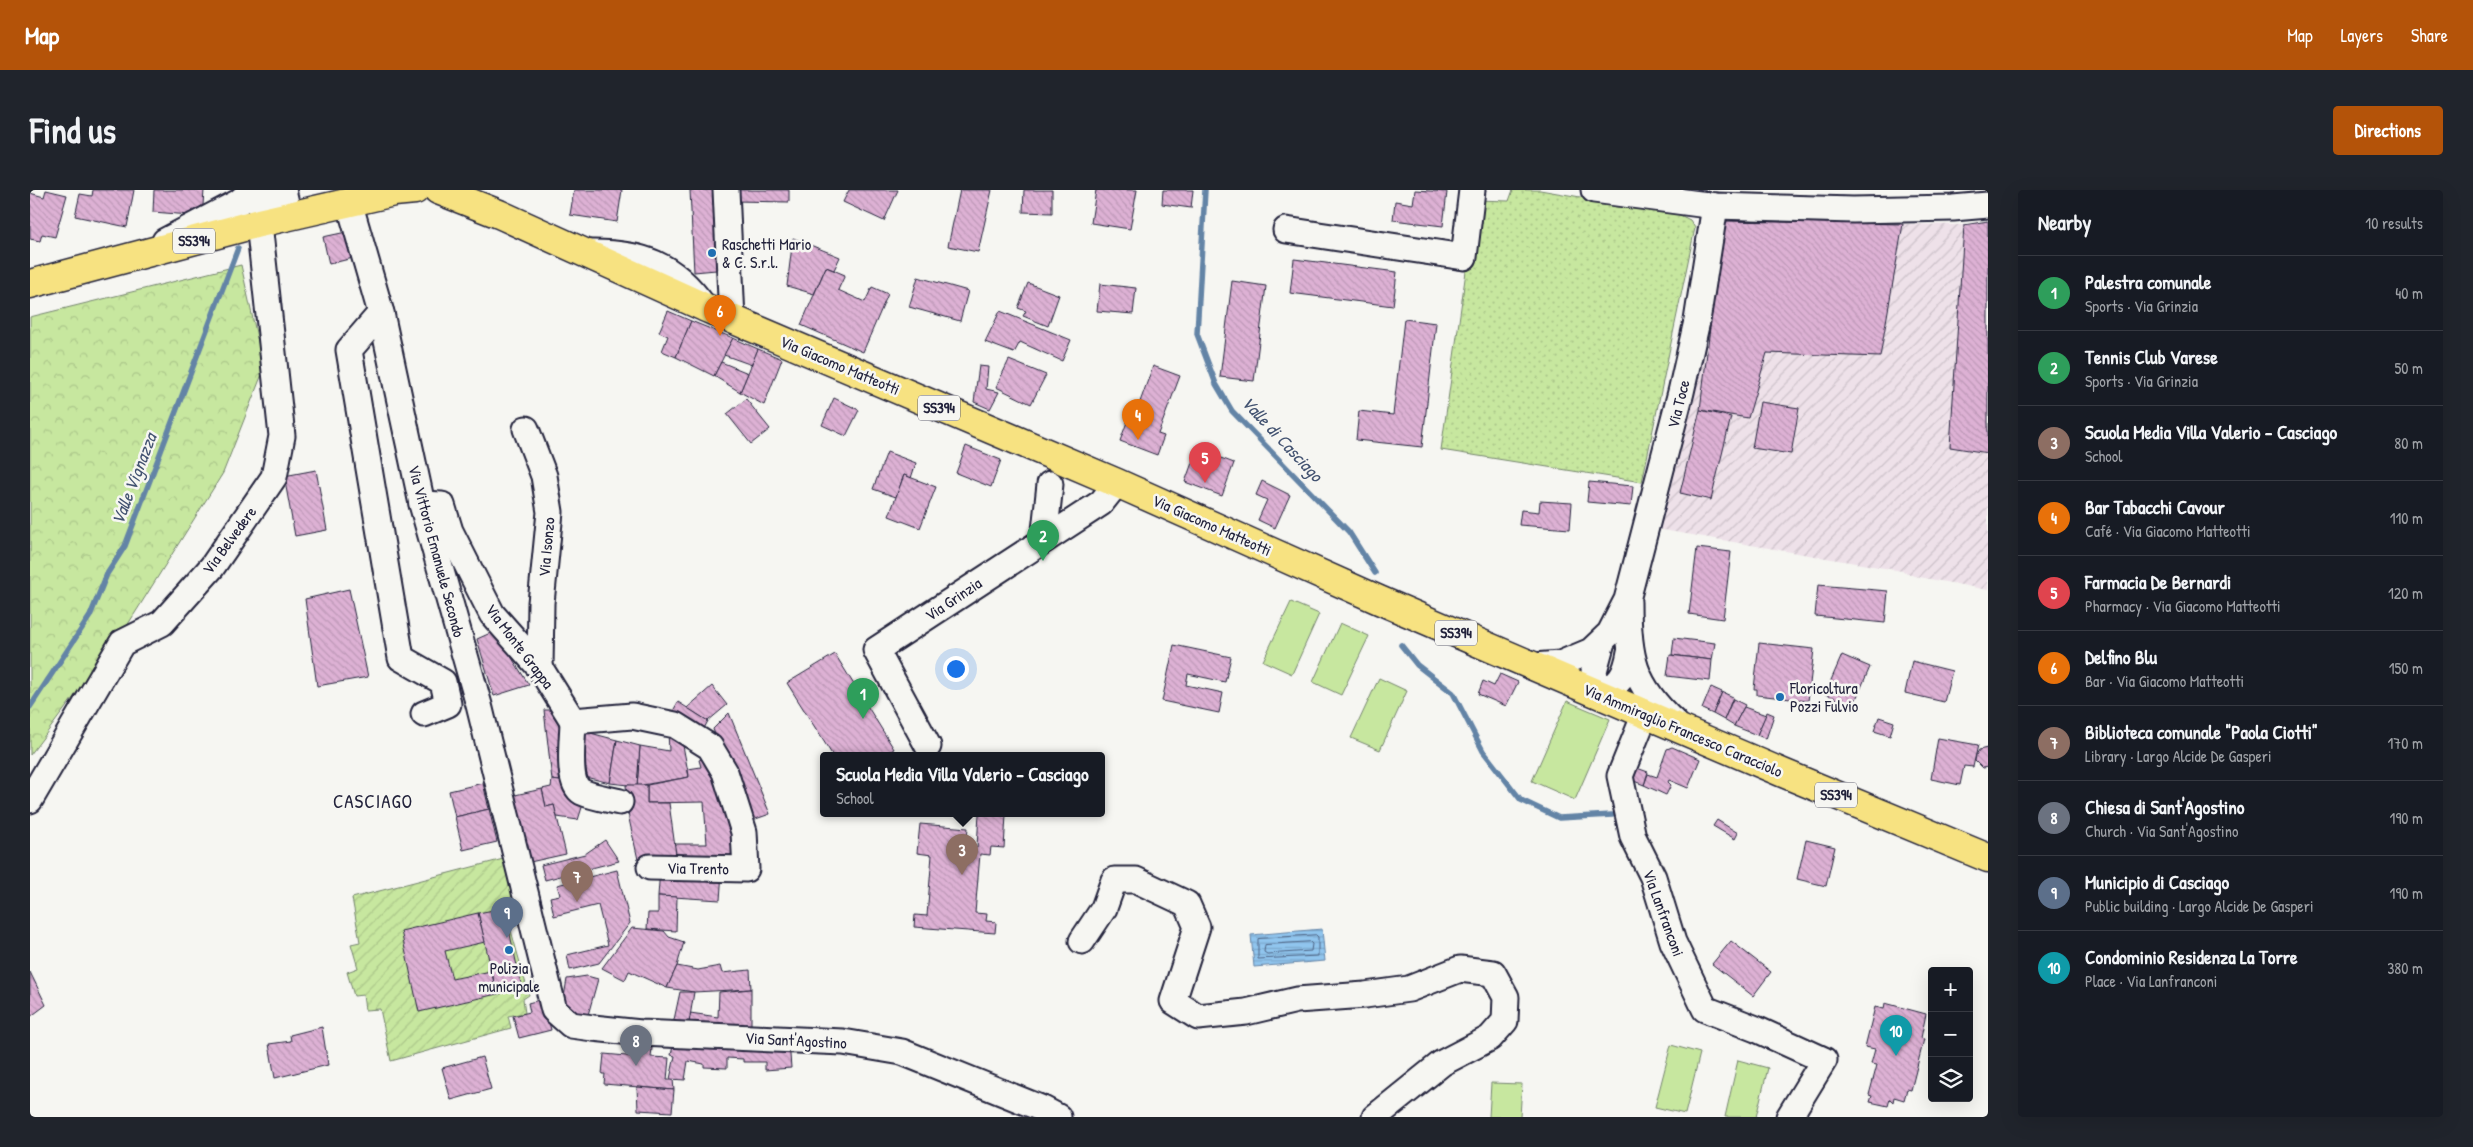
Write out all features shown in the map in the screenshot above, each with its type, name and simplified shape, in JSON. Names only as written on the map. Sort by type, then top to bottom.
[{"type":"main road","name":"SS394","points":[[30,284],[259,223],[349,202],[415,190]]},
{"type":"main road","name":"Via Giacomo Matteotti","points":[[438,190],[451,193],[704,307],[1117,483],[1379,600]]},
{"type":"main road","name":"Via Ammiraglio Francesco Caracciolo","points":[[1379,600],[1988,858]]},
{"type":"street","points":[[128,258],[181,234],[231,207],[253,190]]},
{"type":"street","name":"Via Belvedere","points":[[30,800],[122,643],[162,622],[212,566],[274,477],[282,436],[259,223],[264,190]]},
{"type":"street","points":[[283,190],[290,216]]},
{"type":"street","points":[[726,190],[732,319]]},
{"type":"street","points":[[1286,230],[1464,257],[1472,190]]},
{"type":"street","points":[[1594,190],[1715,206],[1853,210],[1953,208],[1988,205]]},
{"type":"street","name":"Via Vittorio Emanuele Secondo","points":[[349,202],[381,313],[422,504],[479,706],[526,901]]},
{"type":"street","name":"Via Toce","points":[[1533,666],[1560,664],[1591,651],[1602,642],[1613,627],[1628,600],[1697,321],[1715,206]]},
{"type":"street","points":[[381,313],[349,350],[401,658],[443,682],[448,704]]},
{"type":"street","name":"Via Isonzo","points":[[526,429],[544,476],[550,512],[541,603],[540,668]]},
{"type":"street","name":"Via Grinzia","points":[[928,746],[876,650],[1101,503],[1117,483]]},
{"type":"street","points":[[1044,540],[1050,484]]},
{"type":"street","name":"Via Monte Grappa","points":[[422,504],[442,506],[450,531],[492,614],[540,668],[573,721]]},
{"type":"street","name":"Via Toce","points":[[1602,642],[1594,671],[1598,694],[1617,684],[1624,677],[1630,652],[1628,600]]},
{"type":"street","name":"Via Toce","points":[[1630,652],[1636,670],[1651,696],[1685,731]]},
{"type":"street","points":[[424,714],[448,704],[479,706]]},
{"type":"street","name":"Via Lanfranconi","points":[[1645,714],[1620,776],[1633,837],[1653,877],[1673,942],[1705,1009],[1756,1029],[1824,1060],[1789,1117]]},
{"type":"street","name":"Via Trento","points":[[573,721],[632,716],[676,725],[710,746],[725,772],[744,832],[746,869],[650,867]]},
{"type":"street","points":[[573,721],[572,771],[576,784],[582,791],[620,802]]},
{"type":"street","points":[[1082,941],[1104,908],[1114,880],[1136,880],[1187,904],[1197,927],[1173,1001],[1198,1017],[1246,1012],[1297,1000],[1365,995],[1409,989],[1460,969],[1493,973],[1506,997],[1505,1021],[1490,1038],[1442,1063],[1375,1117]]},
{"type":"street","name":"Via Sant'Agostino","points":[[526,901],[554,1010],[571,1025],[641,1033],[842,1042],[902,1052],[1044,1109],[1058,1117]]},
{"type":"shaded area","points":[[1723,221],[1964,225],[1988,221],[1988,590],[1914,576],[1902,571],[1657,529]]},
{"type":"green space","points":[[1513,190],[1540,190],[1678,214],[1690,220],[1695,228],[1642,482],[1441,450],[1476,200],[1509,201]]},
{"type":"green space","points":[[241,265],[264,369],[223,473],[125,629],[30,755],[30,317]]},
{"type":"green space","points":[[1291,602],[1319,614],[1292,674],[1263,661]]},
{"type":"green space","points":[[1340,623],[1369,636],[1341,695],[1313,682]]},
{"type":"green space","points":[[1379,678],[1407,691],[1380,750],[1351,738]]},
{"type":"green space","points":[[1567,701],[1610,719],[1575,800],[1532,781]]},
{"type":"green space","points":[[515,856],[525,898],[505,909],[529,995],[523,999],[525,1013],[508,1016],[511,1028],[391,1061],[380,1009],[365,1010],[363,995],[354,996],[347,972],[358,968],[351,944],[360,942],[352,898]]},
{"type":"green space","points":[[1671,1045],[1700,1053],[1685,1114],[1655,1107]]},
{"type":"green space","points":[[1738,1060],[1768,1068],[1756,1117],[1725,1117]]},
{"type":"green space","points":[[1491,1083],[1522,1084],[1520,1117],[1489,1117]]},
{"type":"water","points":[[1322,929],[1325,961],[1254,967],[1251,935]]},
{"type":"building","points":[[46,190],[67,195],[55,237],[42,234],[40,241],[30,239],[30,193],[44,197]]},
{"type":"building","points":[[93,190],[134,190],[127,227],[75,216],[80,194],[92,196]]},
{"type":"building","points":[[154,190],[204,190],[203,205],[190,215],[153,212]]},
{"type":"building","points":[[574,190],[622,190],[617,222],[570,215]]},
{"type":"building","points":[[690,190],[722,190],[727,269],[694,272]]},
{"type":"building","points":[[736,190],[789,190],[789,202],[735,201]]},
{"type":"building","points":[[849,190],[898,190],[884,221],[843,202]]},
{"type":"building","points":[[960,190],[992,190],[978,252],[948,246]]},
{"type":"building","points":[[1024,190],[1052,190],[1052,213],[1023,212]]},
{"type":"building","points":[[1096,190],[1137,190],[1130,229],[1091,223]]},
{"type":"building","points":[[1163,190],[1193,190],[1191,208],[1162,204]]},
{"type":"building","points":[[1415,190],[1447,192],[1443,226],[1393,220],[1395,201],[1413,204]]},
{"type":"building","points":[[1723,221],[1903,224],[1880,357],[1767,353],[1748,418],[1700,410]]},
{"type":"building","points":[[1988,221],[1988,453],[1950,447],[1964,225]]},
{"type":"building","points":[[351,231],[357,257],[329,264],[323,237]]},
{"type":"building","points":[[793,238],[840,257],[834,270],[826,267],[814,294],[787,286]]},
{"type":"building","points":[[1294,259],[1397,272],[1393,306],[1290,293]]},
{"type":"building","points":[[826,267],[845,275],[838,290],[865,302],[872,287],[888,294],[863,352],[801,325]]},
{"type":"building","points":[[918,277],[968,291],[960,321],[909,307]]},
{"type":"building","points":[[1232,281],[1266,286],[1254,381],[1220,377]]},
{"type":"building","points":[[1028,283],[1059,295],[1048,326],[1023,316],[1026,311],[1018,308]]},
{"type":"building","points":[[1100,284],[1136,288],[1133,314],[1097,311]]},
{"type":"building","points":[[668,311],[691,321],[676,357],[662,351],[668,336],[659,332]]},
{"type":"building","points":[[1000,311],[1071,340],[1062,361],[1020,342],[1014,353],[985,342]]},
{"type":"building","points":[[1404,319],[1436,323],[1422,447],[1356,440],[1359,411],[1393,415]]},
{"type":"building","points":[[691,321],[733,338],[714,376],[676,357]]},
{"type":"building","points":[[733,338],[758,349],[752,365],[724,355]]},
{"type":"building","points":[[758,349],[782,359],[764,405],[740,392]]},
{"type":"building","points":[[1009,360],[1046,375],[1031,404],[996,387]]},
{"type":"building","points":[[721,362],[748,373],[740,392],[714,376]]},
{"type":"building","points":[[979,366],[988,367],[986,389],[999,392],[990,409],[974,402]]},
{"type":"building","points":[[1153,366],[1180,376],[1158,434],[1164,436],[1157,455],[1120,441],[1127,422],[1132,424]]},
{"type":"building","points":[[834,398],[859,410],[846,436],[822,425]]},
{"type":"building","points":[[746,399],[770,429],[751,444],[727,414]]},
{"type":"building","points":[[1760,402],[1799,408],[1791,454],[1752,448]]},
{"type":"building","points":[[1700,410],[1731,417],[1711,500],[1680,493]]},
{"type":"building","points":[[966,446],[1001,460],[991,487],[956,473]]},
{"type":"building","points":[[1197,449],[1234,463],[1222,496],[1185,482]]},
{"type":"building","points":[[887,452],[916,463],[911,478],[904,475],[896,497],[873,489]]},
{"type":"building","points":[[316,470],[327,530],[295,536],[284,476]]},
{"type":"building","points":[[904,475],[936,487],[920,528],[889,516]]},
{"type":"building","points":[[1262,481],[1290,495],[1275,528],[1258,520],[1267,500],[1256,495]]},
{"type":"building","points":[[1589,482],[1633,486],[1631,506],[1587,502]]},
{"type":"building","points":[[1540,501],[1572,503],[1570,529],[1519,525],[1521,510],[1539,512]]},
{"type":"building","points":[[1697,548],[1731,552],[1723,619],[1689,614]]},
{"type":"building","points":[[1818,585],[1888,591],[1885,623],[1815,616]]},
{"type":"building","points":[[349,589],[368,677],[317,686],[305,599]]},
{"type":"building","points":[[495,631],[529,685],[494,696],[477,639]]},
{"type":"building","points":[[1674,638],[1715,643],[1712,660],[1672,655]]},
{"type":"building","points":[[1759,643],[1814,649],[1808,701],[1757,695],[1757,689],[1754,689]]},
{"type":"building","points":[[1174,645],[1231,657],[1225,682],[1188,674],[1186,685],[1223,693],[1219,713],[1162,701]]},
{"type":"building","points":[[835,654],[894,749],[889,752],[830,752],[787,683]]},
{"type":"building","points":[[1670,655],[1712,660],[1710,681],[1667,676]]},
{"type":"building","points":[[1842,655],[1870,667],[1853,706],[1825,694]]},
{"type":"building","points":[[1912,661],[1952,671],[1944,702],[1905,693]]},
{"type":"building","points":[[1500,674],[1518,682],[1506,706],[1478,694],[1483,681],[1494,686]]},
{"type":"building","points":[[712,686],[727,705],[708,721],[687,708]]},
{"type":"building","points":[[1711,687],[1722,692],[1713,714],[1702,709]]},
{"type":"building","points":[[1722,692],[1733,697],[1724,720],[1713,714]]},
{"type":"building","points":[[1733,699],[1745,705],[1734,726],[1724,720]]},
{"type":"building","points":[[678,702],[708,721],[700,736],[669,718]]},
{"type":"building","points":[[1744,707],[1766,715],[1757,735],[1734,726]]},
{"type":"building","points":[[544,710],[559,710],[567,782],[552,780]]},
{"type":"building","points":[[1767,712],[1774,715],[1766,739],[1757,735]]},
{"type":"building","points":[[729,713],[770,814],[747,822],[713,729]]},
{"type":"building","points":[[1879,717],[1894,722],[1890,736],[1874,731]]},
{"type":"building","points":[[575,729],[617,740],[610,783],[577,775]]},
{"type":"building","points":[[668,732],[681,735],[689,777],[637,786],[640,746],[669,751]]},
{"type":"building","points":[[1938,738],[1978,745],[1973,767],[1964,766],[1960,785],[1931,779]]},
{"type":"building","points":[[617,740],[640,746],[637,786],[610,783]]},
{"type":"building","points":[[1672,747],[1700,759],[1688,788],[1669,780],[1668,782],[1671,785],[1666,795],[1644,785],[1648,774],[1657,777],[1667,749]]},
{"type":"building","points":[[1987,748],[1988,767],[1982,768],[1975,761],[1976,755],[1979,750]]},
{"type":"building","points":[[711,755],[739,862],[677,862],[674,844],[707,844],[704,802],[647,803],[647,785],[689,777],[688,769],[701,767],[699,760]]},
{"type":"building","points":[[1634,767],[1648,772],[1644,785],[1629,779]]},
{"type":"building","points":[[552,780],[567,782],[584,801],[578,820],[557,817],[554,805],[546,807],[542,789],[551,787]]},
{"type":"building","points":[[483,783],[489,809],[455,817],[449,791]]},
{"type":"building","points":[[626,785],[647,785],[647,803],[669,803],[677,862],[639,864],[629,819]]},
{"type":"building","points":[[542,789],[546,807],[554,805],[566,854],[530,862],[515,795]]},
{"type":"building","points":[[489,809],[497,842],[463,850],[455,817]]},
{"type":"building","points":[[979,817],[1006,817],[1004,848],[991,847],[990,855],[980,854],[975,913],[987,914],[986,921],[996,922],[995,933],[914,927],[915,915],[927,916],[932,855],[917,853],[920,824],[968,828],[966,846],[977,847]]},
{"type":"building","points":[[1717,820],[1738,833],[1735,839],[1713,826]]},
{"type":"building","points":[[605,840],[619,861],[545,880],[541,865],[585,854]]},
{"type":"building","points":[[1806,840],[1835,847],[1826,886],[1797,879]]},
{"type":"building","points":[[660,869],[722,872],[720,900],[658,896]]},
{"type":"building","points":[[617,870],[630,923],[599,963],[570,970],[567,955],[608,945],[598,905],[554,916],[550,897],[560,895],[557,885]]},
{"type":"building","points":[[658,896],[677,897],[676,931],[647,929],[648,913],[658,913]]},
{"type":"building","points":[[504,908],[522,988],[497,994],[478,913]]},
{"type":"building","points":[[478,913],[485,942],[445,951],[452,979],[491,971],[497,994],[419,1012],[401,931]]},
{"type":"building","points":[[632,928],[664,931],[669,937],[684,942],[677,966],[667,988],[629,971],[625,980],[602,968]]},
{"type":"building","points":[[1731,941],[1771,972],[1753,996],[1712,964]]},
{"type":"building","points":[[677,966],[698,970],[720,966],[722,973],[750,970],[751,989],[694,992],[667,988]]},
{"type":"building","points":[[30,972],[46,1005],[30,1017]]},
{"type":"building","points":[[587,976],[598,979],[588,1015],[562,1009],[567,979]]},
{"type":"building","points":[[751,989],[751,1030],[688,1029],[690,1013],[718,1017],[719,992]]},
{"type":"building","points":[[680,992],[694,992],[688,1029],[672,1029]]},
{"type":"building","points":[[543,999],[551,1030],[519,1038],[513,1016],[530,1012],[528,1003]]},
{"type":"building","points":[[1885,1003],[1926,1014],[1921,1038],[1924,1039],[1911,1090],[1907,1089],[1904,1100],[1894,1097],[1893,1102],[1890,1099],[1888,1106],[1870,1102],[1872,1096],[1869,1095],[1877,1065],[1871,1064],[1875,1049],[1865,1047],[1875,1007],[1884,1009]]},
{"type":"building","points":[[322,1027],[328,1065],[275,1078],[269,1044],[291,1041],[290,1035]]},
{"type":"building","points":[[675,1037],[789,1041],[791,1068],[765,1070],[765,1062],[743,1062],[743,1059],[727,1058],[727,1068],[704,1067],[704,1064],[688,1061],[685,1080],[670,1079],[675,1056],[671,1055]]},
{"type":"building","points":[[639,1047],[652,1048],[651,1057],[669,1058],[667,1080],[673,1080],[674,1090],[604,1084],[605,1074],[602,1074],[604,1054],[638,1057]]},
{"type":"building","points":[[482,1057],[491,1089],[451,1100],[442,1068]]},
{"type":"building","points":[[637,1087],[674,1090],[672,1112],[638,1110]]},
{"type":"waterway","name":"Valle di Casciago","points":[[1205,190],[1197,334],[1216,384],[1232,411],[1349,532],[1375,573]]},
{"type":"waterway","name":"Valle Vignazza","points":[[30,707],[90,616],[107,574],[125,546],[238,248]]},
{"type":"waterway","name":"Valle di Casciago","points":[[1401,645],[1417,665],[1453,693],[1483,751],[1521,800],[1559,818],[1612,815]]},
{"type":"place","name":"Raschetti Mario & C. S.r.l.","points":[[712,253]]},
{"type":"place","name":"Delfino Blu","points":[[720,336]]},
{"type":"place","name":"Bar Tabacchi Cavour","points":[[1138,440]]},
{"type":"place","name":"Farmacia De Bernardi","points":[[1205,483]]},
{"type":"place","name":"Tennis Club Varese","points":[[1043,561]]},
{"type":"place","name":"Floricoltura Pozzi Fulvio","points":[[1780,697]]},
{"type":"place","name":"Palestra comunale","points":[[863,719]]},
{"type":"place","name":"Scuola Media Villa Valerio - Casciago","points":[[962,875]]},
{"type":"place","name":"Biblioteca comunale \"Paola Ciotti\"","points":[[577,902]]},
{"type":"place","name":"Municipio di Casciago","points":[[507,938]]},
{"type":"place","name":"Polizia municipale","points":[[509,950]]},
{"type":"place","name":"Condominio Residenza La Torre","points":[[1896,1056]]},
{"type":"place","name":"Chiesa di Sant'Agostino","points":[[636,1066]]},
{"type":"district","name":"CASCIAGO","points":[[373,801]]}]
